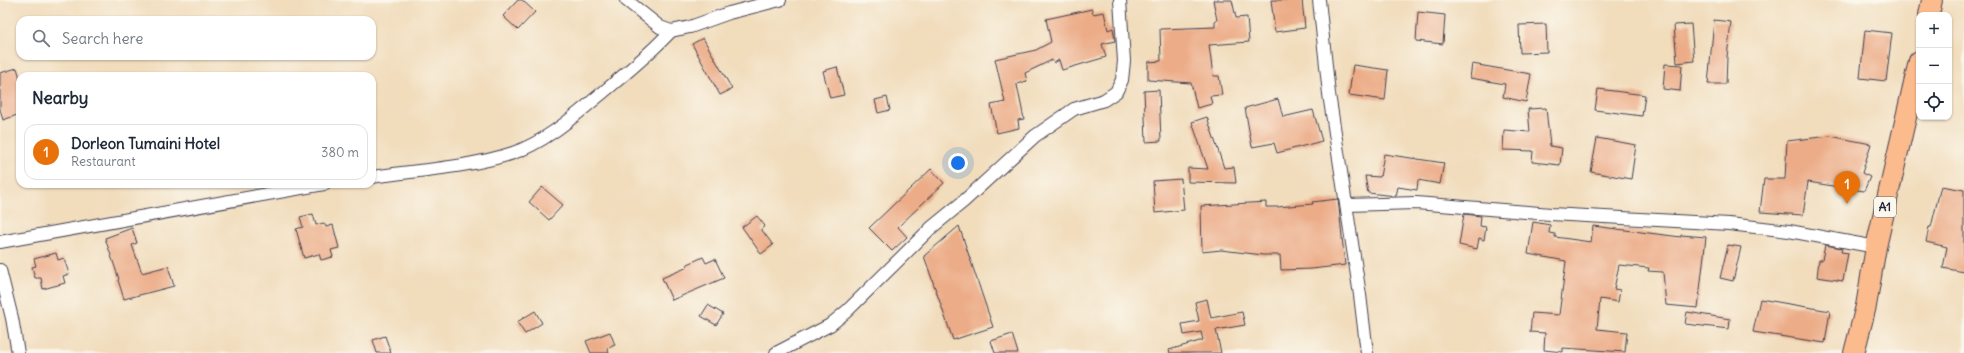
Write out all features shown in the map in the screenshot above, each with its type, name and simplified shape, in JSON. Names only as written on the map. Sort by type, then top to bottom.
[{"type":"highway","points":[[1930,12],[1932,0]]},
{"type":"highway","name":"A1","points":[[1854,353],[1866,306],[1876,247],[1916,74]]},
{"type":"street","points":[[626,0],[660,27],[671,31]]},
{"type":"street","points":[[376,176],[494,158],[514,152],[540,140],[572,118],[620,79],[671,31],[690,27],[729,13],[780,0]]},
{"type":"street","points":[[776,353],[830,325],[847,312],[931,228],[964,202],[1035,136],[1074,109],[1104,100],[1116,92],[1120,86],[1123,71],[1120,0]]},
{"type":"street","points":[[1319,0],[1329,94],[1360,295],[1366,353]]},
{"type":"street","points":[[0,242],[302,188]]},
{"type":"street","points":[[1347,205],[1416,203],[1558,215],[1729,224],[1789,231],[1876,247]]},
{"type":"street","points":[[0,270],[12,318],[18,353]]},
{"type":"building","points":[[518,0],[522,0],[535,12],[518,30],[503,16]]},
{"type":"building","points":[[1213,0],[1232,0],[1236,18],[1247,17],[1249,42],[1209,45],[1213,76],[1219,76],[1222,95],[1210,96],[1212,104],[1197,108],[1191,83],[1148,80],[1148,62],[1161,61],[1160,29],[1215,27],[1215,20],[1217,20]]},
{"type":"building","points":[[1271,0],[1302,0],[1305,28],[1275,32]]},
{"type":"building","points":[[1092,9],[1093,14],[1104,12],[1108,30],[1113,28],[1115,41],[1102,44],[1106,57],[1062,70],[1059,60],[1054,63],[1052,60],[1025,73],[1027,81],[1017,84],[1024,119],[1018,120],[1019,128],[997,133],[991,105],[1005,102],[995,59],[1036,50],[1051,42],[1046,19]]},
{"type":"building","points":[[1418,12],[1445,15],[1443,44],[1416,41]]},
{"type":"building","points":[[1714,20],[1731,22],[1726,84],[1708,84]]},
{"type":"building","points":[[1546,24],[1547,52],[1520,53],[1519,25]]},
{"type":"building","points":[[1691,24],[1694,61],[1677,63],[1674,25]]},
{"type":"building","points":[[1865,30],[1892,33],[1886,81],[1860,78]]},
{"type":"building","points":[[703,38],[732,89],[720,95],[692,44]]},
{"type":"building","points":[[1472,64],[1531,74],[1526,102],[1503,97],[1505,84],[1470,78]]},
{"type":"building","points":[[1665,64],[1682,65],[1680,91],[1663,89]]},
{"type":"building","points":[[1353,65],[1388,70],[1385,100],[1349,95]]},
{"type":"building","points":[[837,67],[844,95],[830,98],[823,71]]},
{"type":"building","points":[[17,68],[18,72],[16,72],[16,115],[3,120],[0,109],[0,73]]},
{"type":"building","points":[[1598,89],[1645,95],[1642,116],[1595,110]]},
{"type":"building","points":[[1159,90],[1161,141],[1146,142],[1144,91]]},
{"type":"building","points":[[887,97],[890,110],[878,113],[875,100]]},
{"type":"building","points":[[1278,99],[1283,117],[1313,110],[1322,141],[1277,153],[1274,143],[1252,147],[1245,108]]},
{"type":"building","points":[[1546,108],[1550,146],[1562,148],[1560,165],[1532,162],[1533,151],[1503,150],[1504,130],[1530,132],[1528,109]]},
{"type":"building","points":[[1207,117],[1224,168],[1234,167],[1236,183],[1188,182],[1188,168],[1208,169],[1192,122]]},
{"type":"building","points":[[1830,136],[1871,144],[1862,173],[1870,177],[1864,191],[1808,182],[1803,215],[1760,212],[1764,179],[1785,179],[1787,141]]},
{"type":"building","points":[[1597,138],[1636,145],[1631,179],[1591,172]]},
{"type":"building","points":[[1384,154],[1444,163],[1440,184],[1418,180],[1417,190],[1398,187],[1396,196],[1368,193],[1365,176],[1380,177]]},
{"type":"building","points":[[931,169],[944,183],[898,227],[907,237],[892,251],[869,228]]},
{"type":"building","points":[[1181,179],[1184,210],[1155,213],[1153,181]]},
{"type":"building","points":[[1941,186],[1964,190],[1964,272],[1943,268],[1947,247],[1926,242]]},
{"type":"building","points":[[542,187],[563,205],[549,220],[529,202]]},
{"type":"building","points":[[1338,199],[1345,265],[1312,269],[1281,270],[1280,255],[1263,255],[1221,250],[1202,252],[1201,206],[1266,202],[1266,207],[1277,207],[1313,204],[1312,202]]},
{"type":"building","points":[[313,214],[316,225],[324,223],[326,227],[333,225],[339,248],[331,250],[333,257],[321,260],[319,254],[304,258],[296,229],[303,227],[300,217]]},
{"type":"building","points":[[1464,214],[1481,216],[1480,226],[1486,227],[1484,240],[1479,238],[1477,249],[1459,245]]},
{"type":"building","points":[[757,216],[765,226],[761,229],[773,245],[761,254],[742,227]]},
{"type":"building","points":[[1533,222],[1550,225],[1549,233],[1555,234],[1555,237],[1591,242],[1593,226],[1681,237],[1681,235],[1706,237],[1698,308],[1666,305],[1663,272],[1648,271],[1649,268],[1619,265],[1614,289],[1620,290],[1618,302],[1600,299],[1597,329],[1627,332],[1625,352],[1563,348],[1563,352],[1544,350],[1545,333],[1530,332],[1532,313],[1559,315],[1566,261],[1528,254]]},
{"type":"building","points":[[959,226],[993,327],[953,340],[924,256]]},
{"type":"building","points":[[132,228],[137,243],[132,245],[142,273],[168,266],[174,286],[124,299],[105,238]]},
{"type":"building","points":[[1728,245],[1741,247],[1733,281],[1720,278]]},
{"type":"building","points":[[1825,245],[1842,248],[1841,252],[1848,253],[1843,281],[1817,277],[1819,260],[1822,260]]},
{"type":"building","points":[[56,253],[58,260],[64,258],[69,274],[63,276],[65,283],[43,289],[41,278],[35,278],[32,267],[36,266],[34,259]]},
{"type":"building","points":[[703,257],[706,263],[715,259],[724,278],[672,300],[662,278],[688,267],[686,265]]},
{"type":"building","points":[[1207,299],[1211,318],[1242,312],[1245,325],[1216,330],[1221,353],[1170,353],[1169,350],[1203,340],[1201,332],[1184,335],[1182,324],[1199,321],[1195,302]]},
{"type":"building","points":[[1760,299],[1830,311],[1825,343],[1753,332]]},
{"type":"building","points":[[708,305],[723,314],[716,325],[701,316]]},
{"type":"building","points":[[535,311],[542,323],[525,334],[517,322]]},
{"type":"building","points":[[1687,312],[1730,319],[1729,329],[1685,324]]},
{"type":"building","points":[[610,332],[615,345],[607,348],[609,353],[591,353],[586,341]]},
{"type":"building","points":[[1012,334],[1018,353],[995,353],[991,341]]},
{"type":"building","points":[[385,336],[391,353],[377,353],[373,340]]},
{"type":"place","name":"Dorleon Tumaini Hotel","points":[[1847,204]]}]
